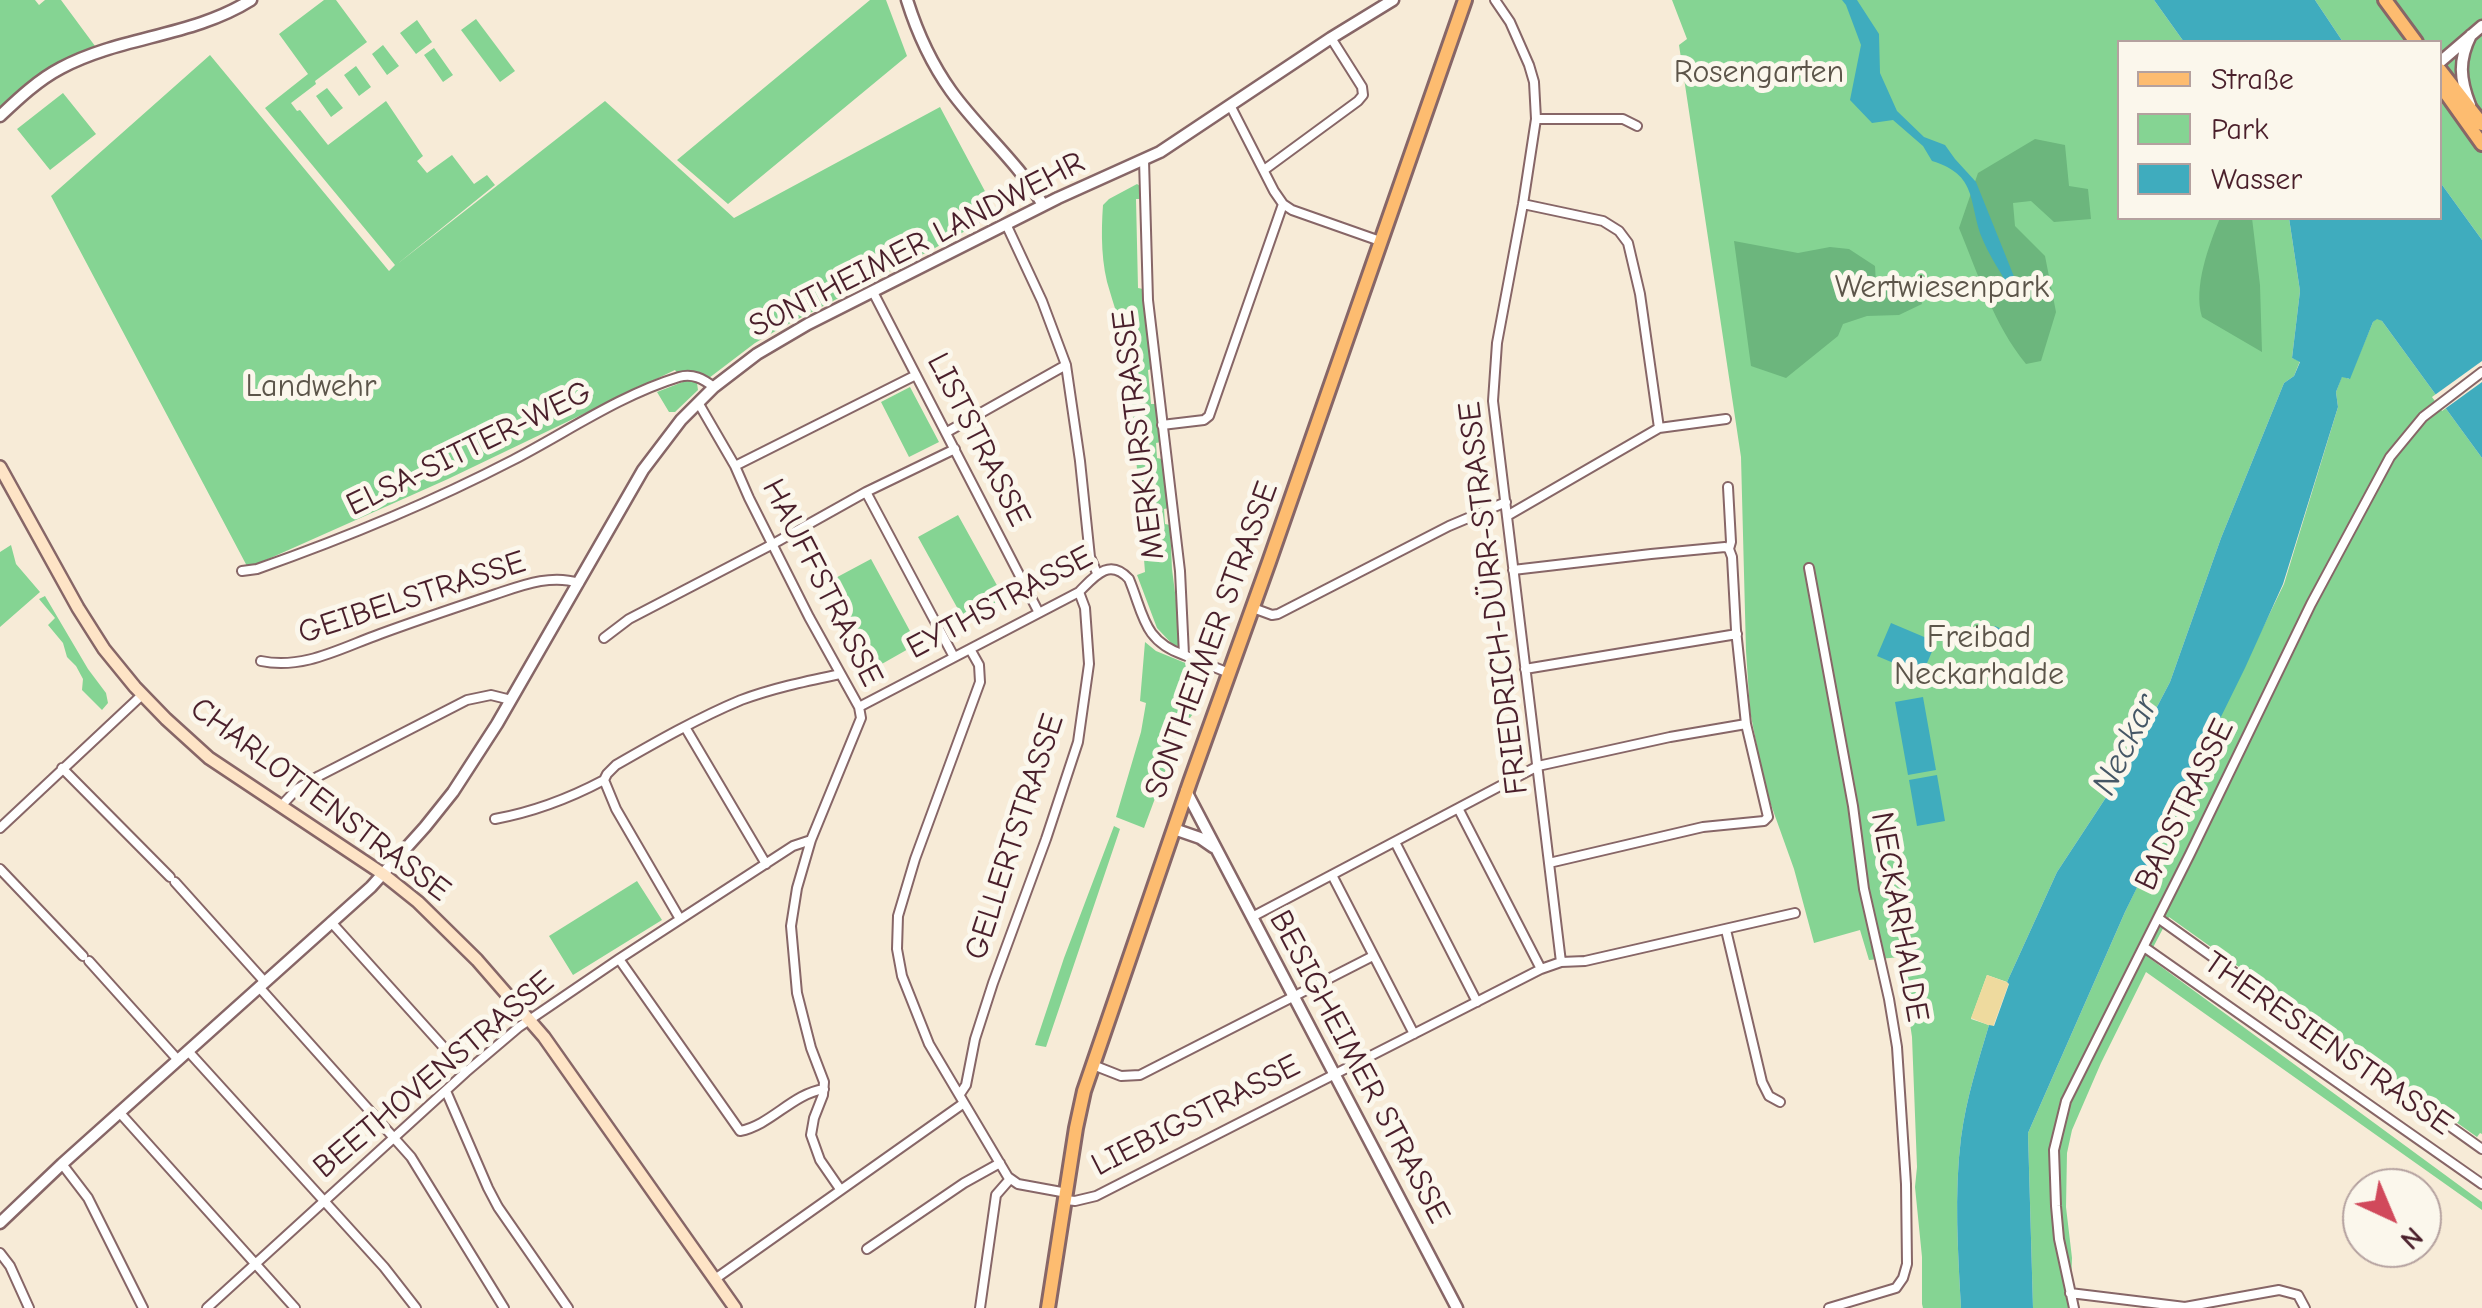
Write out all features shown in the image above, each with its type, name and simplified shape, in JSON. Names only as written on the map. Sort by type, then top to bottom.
[{"type":"main road","name":"SONTHEIMER STRASSE","points":[[1048,1308],[1084,1090],[1464,0]]},
{"type":"main road","points":[[2385,0],[2415,40]]},
{"type":"main road","points":[[2442,72],[2482,124]]},
{"type":"main road","points":[[2442,89],[2482,144]]},
{"type":"main road","name":"CHARLOTTENSTRASSE","points":[[0,467],[94,636],[142,695],[209,758],[383,874],[477,960],[530,1019],[735,1308]]},
{"type":"street","points":[[0,116],[34,86],[65,66],[116,47],[202,24],[251,0]]},
{"type":"street","points":[[907,0],[917,30],[950,90],[1031,186],[1043,206]]},
{"type":"street","name":"SONTHEIMER LANDWEHR","points":[[0,1224],[383,874],[452,792],[511,700],[643,470],[681,420],[714,388],[781,339],[1177,142],[1393,0]]},
{"type":"street","name":"FRIEDRICH-DÜRR-STRASSE","points":[[1495,0],[1510,22],[1534,82],[1536,119],[1495,364],[1495,424],[1561,962]]},
{"type":"street","points":[[2442,60],[2482,26]]},
{"type":"street","points":[[2471,35],[2460,64],[2472,110]]},
{"type":"street","points":[[1264,170],[1363,94],[1331,38]]},
{"type":"street","points":[[1230,105],[1284,204],[1380,241]]},
{"type":"street","points":[[1536,119],[1622,118],[1636,126]]},
{"type":"street","name":"MERKURSTRASSE","points":[[1144,160],[1148,300],[1180,572],[1184,655]]},
{"type":"street","points":[[1162,425],[1209,416],[1284,204]]},
{"type":"street","points":[[1523,204],[1603,221],[1617,229],[1628,243],[1640,294],[1659,428]]},
{"type":"street","points":[[1006,224],[1066,365],[1090,557],[1097,573]]},
{"type":"street","name":"LISTSTRASSE","points":[[873,292],[1038,611]]},
{"type":"street","points":[[947,432],[1066,365]]},
{"type":"street","name":"BADSTRASSE","points":[[2074,1308],[2056,1206],[2054,1150],[2066,1101],[2311,604],[2390,457],[2423,417],[2482,372]]},
{"type":"street","name":"ELSA-SITTER-WEG","points":[[242,571],[251,572],[399,516],[631,397],[677,378],[690,375],[714,388]]},
{"type":"street","points":[[735,466],[916,375]]},
{"type":"street","name":"HAUFFSTRASSE","points":[[699,404],[735,466],[862,718],[811,840],[797,888],[791,938],[797,994],[824,1089]]},
{"type":"street","points":[[1508,516],[1659,428],[1726,419]]},
{"type":"street","points":[[604,638],[622,623],[954,449]]},
{"type":"street","points":[[1549,863],[1704,827],[1768,817],[1746,724],[1729,549],[1728,487]]},
{"type":"street","points":[[866,492],[954,657]]},
{"type":"street","points":[[1253,608],[1272,615],[1283,612],[1448,526],[1506,502]]},
{"type":"street","points":[[1513,570],[1729,549]]},
{"type":"street","name":"NECKARHALDE","points":[[1809,568],[1853,806],[1864,889],[1897,1047],[1906,1184],[1907,1264],[1903,1278],[1896,1288],[1829,1308]]},
{"type":"street","name":"EYTHSTRASSE","points":[[859,707],[1079,592],[1097,573],[1110,569],[1126,575],[1153,637],[1162,646],[1184,655]]},
{"type":"street","name":"GEIBELSTRASSE","points":[[262,661],[286,664],[314,659],[532,583],[564,578],[579,583]]},
{"type":"street","name":"GELLERTSTRASSE","points":[[962,1098],[993,983],[1078,742],[1090,664],[1085,608],[1079,592]]},
{"type":"street","points":[[1525,669],[1737,634]]},
{"type":"street","points":[[970,648],[978,664],[980,682],[900,905],[896,938],[902,976],[929,1044],[1010,1179],[1067,1196]]},
{"type":"street","points":[[1184,655],[1229,673]]},
{"type":"street","points":[[495,818],[557,802],[604,780],[616,765],[745,699],[840,674]]},
{"type":"street","points":[[281,806],[319,776],[468,700],[492,694],[511,700]]},
{"type":"street","points":[[0,828],[142,695]]},
{"type":"street","points":[[1252,918],[1538,766],[1746,724]]},
{"type":"street","points":[[686,728],[766,864]]},
{"type":"street","points":[[62,768],[172,879],[396,1138],[504,1308]]},
{"type":"street","points":[[604,780],[616,809],[680,919]]},
{"type":"street","name":"BESIGHEIMER STRASSE","points":[[1186,791],[1457,1308]]},
{"type":"street","points":[[1459,810],[1541,969]]},
{"type":"street","points":[[1174,828],[1217,850]]},
{"type":"street","name":"BEETHOVENSTRASSE","points":[[207,1308],[466,1072],[530,1019],[793,846],[811,840]]},
{"type":"street","points":[[1395,842],[1477,1002]]},
{"type":"street","points":[[0,868],[178,1060]]},
{"type":"street","points":[[1332,875],[1414,1034]]},
{"type":"street","name":"LIEBIGSTRASSE","points":[[1067,1196],[1075,1201],[1096,1196],[1541,969],[1795,913]]},
{"type":"street","name":"THERESIENSTRASSE","points":[[2158,918],[2482,1149]]},
{"type":"street","points":[[331,922],[466,1072]]},
{"type":"street","points":[[1726,930],[1762,1082],[1770,1096],[1780,1102]]},
{"type":"street","name":"THERESIENSTRASSE","points":[[2144,947],[2482,1184]]},
{"type":"street","points":[[1093,1065],[1121,1076],[1140,1074],[1373,956]]},
{"type":"street","points":[[619,959],[740,1131],[804,1095],[824,1089]]},
{"type":"street","points":[[188,1051],[384,1267],[416,1308]]},
{"type":"street","points":[[824,1089],[812,1135],[820,1160],[840,1189]]},
{"type":"street","points":[[446,1091],[493,1198],[568,1308]]},
{"type":"street","points":[[715,1280],[962,1098]]},
{"type":"street","points":[[120,1113],[295,1308]]},
{"type":"street","points":[[867,1249],[1000,1163]]},
{"type":"street","points":[[62,1164],[88,1198],[143,1308]]},
{"type":"street","points":[[980,1308],[996,1195],[1010,1179]]},
{"type":"street","points":[[0,1253],[30,1308]]},
{"type":"street","points":[[2070,1293],[2186,1307],[2279,1290],[2298,1295],[2305,1308]]},
{"type":"green space","points":[[0,0],[35,0],[39,5],[45,0],[61,0],[95,46],[49,71],[0,112]]},
{"type":"green space","name":"Landwehr","points":[[324,0],[336,0],[367,42],[291,103],[328,145],[386,101],[423,156],[417,161],[427,173],[452,155],[474,184],[487,175],[495,185],[396,265],[605,101],[734,218],[940,107],[995,210],[992,216],[935,248],[755,343],[709,378],[690,372],[678,374],[675,370],[448,479],[248,568],[51,196],[210,55],[389,271],[395,265],[265,108],[308,74],[279,34]]},
{"type":"green space","points":[[870,0],[886,0],[907,56],[728,204],[677,160]]},
{"type":"green space","points":[[1672,0],[2154,0],[2183,40],[2117,40],[2117,220],[2289,220],[2300,291],[2292,358],[2300,361],[2294,376],[2284,383],[2221,538],[2170,682],[2124,770],[2057,872],[2007,982],[1987,975],[1971,1019],[1989,1025],[1961,1138],[1957,1223],[1961,1308],[1923,1308],[1922,1304],[1912,1037],[1900,957],[1869,960],[1860,930],[1814,943],[1794,869],[1765,788],[1750,711],[1741,457],[1679,45],[1687,39]]},
{"type":"green space","points":[[2315,0],[2482,0],[2482,240],[2442,185],[2442,40],[2342,40]]},
{"type":"green space","points":[[476,19],[515,71],[500,82],[461,30]]},
{"type":"green space","points":[[417,20],[432,42],[416,54],[400,33]]},
{"type":"green space","points":[[383,45],[399,66],[387,75],[372,54]]},
{"type":"green space","points":[[434,48],[453,75],[443,82],[424,55]]},
{"type":"green space","points":[[356,66],[371,87],[359,96],[344,75]]},
{"type":"green space","points":[[327,88],[343,108],[331,117],[316,96]]},
{"type":"green space","points":[[63,93],[96,134],[50,170],[17,129]]},
{"type":"green space","points":[[2035,139],[2065,145],[2069,186],[2088,189],[2091,219],[2054,222],[2031,201],[2013,203],[2015,226],[2045,256],[2056,312],[2041,361],[2026,364],[1996,316],[1959,228],[1978,173]]},
{"type":"green space","points":[[1137,184],[1143,188],[1141,199],[1136,199],[1138,288],[1143,289],[1152,369],[1148,370],[1151,404],[1155,404],[1161,442],[1156,443],[1157,458],[1162,459],[1169,508],[1164,509],[1165,524],[1170,525],[1181,640],[1178,647],[1157,628],[1137,575],[1145,572],[1128,354],[1103,260],[1103,205]]},
{"type":"green space","points":[[2219,220],[2252,220],[2262,352],[2202,317],[2199,293]]},
{"type":"green space","points":[[1734,241],[1798,253],[1830,247],[1849,249],[1875,266],[1876,284],[1918,287],[1922,304],[1899,315],[1867,316],[1843,324],[1838,336],[1786,378],[1751,366]]},
{"type":"green space","points":[[2377,318],[2382,321],[2482,458],[2482,1134],[2477,1137],[2169,917],[2148,957],[2436,1168],[2423,1168],[2146,972],[2072,1130],[2067,1153],[2066,1207],[2072,1258],[2070,1308],[2033,1308],[2028,1133],[2125,912],[2284,584],[2338,407],[2336,392],[2342,376],[2349,379]]},
{"type":"green space","points":[[688,380],[697,383],[698,390],[675,412],[669,412],[657,392]]},
{"type":"green space","points":[[910,387],[939,442],[909,457],[881,402]]},
{"type":"green space","points":[[958,515],[1004,598],[964,620],[918,537]]},
{"type":"green space","points":[[11,545],[16,564],[40,592],[0,627],[0,552]]},
{"type":"green space","points":[[871,559],[917,644],[873,669],[828,582]]},
{"type":"green space","points":[[45,596],[106,693],[108,703],[102,710],[82,690],[83,679],[48,625],[55,618],[39,599]]},
{"type":"green space","points":[[1145,642],[1156,651],[1205,671],[1207,682],[1199,706],[1180,731],[1144,828],[1116,817],[1146,703],[1140,701]]},
{"type":"green space","points":[[1114,826],[1120,829],[1046,1047],[1035,1045],[1064,958]]},
{"type":"green space","points":[[637,881],[662,920],[573,975],[549,936]]},
{"type":"green space","points":[[2442,1173],[2482,1202],[2482,1210],[2442,1182]]},
{"type":"sand","points":[[1987,975],[2009,983],[1993,1027],[1971,1018]]},
{"type":"water","points":[[1842,0],[1857,0],[1879,34],[1880,73],[1897,111],[1924,137],[1945,145],[1976,182],[2015,279],[2006,282],[1990,255],[1969,191],[1957,174],[1932,161],[1923,146],[1893,120],[1872,123],[1850,100],[1861,45]]},
{"type":"water","points":[[2154,0],[2315,0],[2342,40],[2183,40]]},
{"type":"water","points":[[2442,185],[2482,240],[2482,458],[2382,321],[2373,322],[2350,379],[2342,377],[2336,392],[2338,407],[2283,584],[2125,912],[2028,1133],[2033,1308],[1961,1308],[1957,1223],[1961,1138],[1989,1025],[1994,1026],[2007,982],[2057,872],[2124,770],[2170,682],[2221,538],[2284,383],[2294,376],[2300,362],[2292,358],[2300,291],[2289,220],[2442,220]]},
{"type":"water","points":[[1891,623],[1936,642],[1922,675],[1877,656]]},
{"type":"water","points":[[1995,626],[2006,631],[2001,643],[1995,640],[1990,651],[1974,643],[1981,627],[1992,631]]},
{"type":"water","points":[[1923,697],[1936,770],[1908,775],[1895,702]]},
{"type":"water","points":[[1937,775],[1945,821],[1917,826],[1909,780]]},
{"type":"pier","points":[[2482,361],[2482,382],[2442,411],[2432,397]]},
{"type":"park label","name":"Rosengarten","points":[[1759,73]]},
{"type":"park label","name":"Wertwiesenpark","points":[[1942,288]]},
{"type":"park label","name":"Freibad Neckarhalde","points":[[1979,656]]},
{"type":"water label","name":"Neckar","points":[[2126,745]]}]
